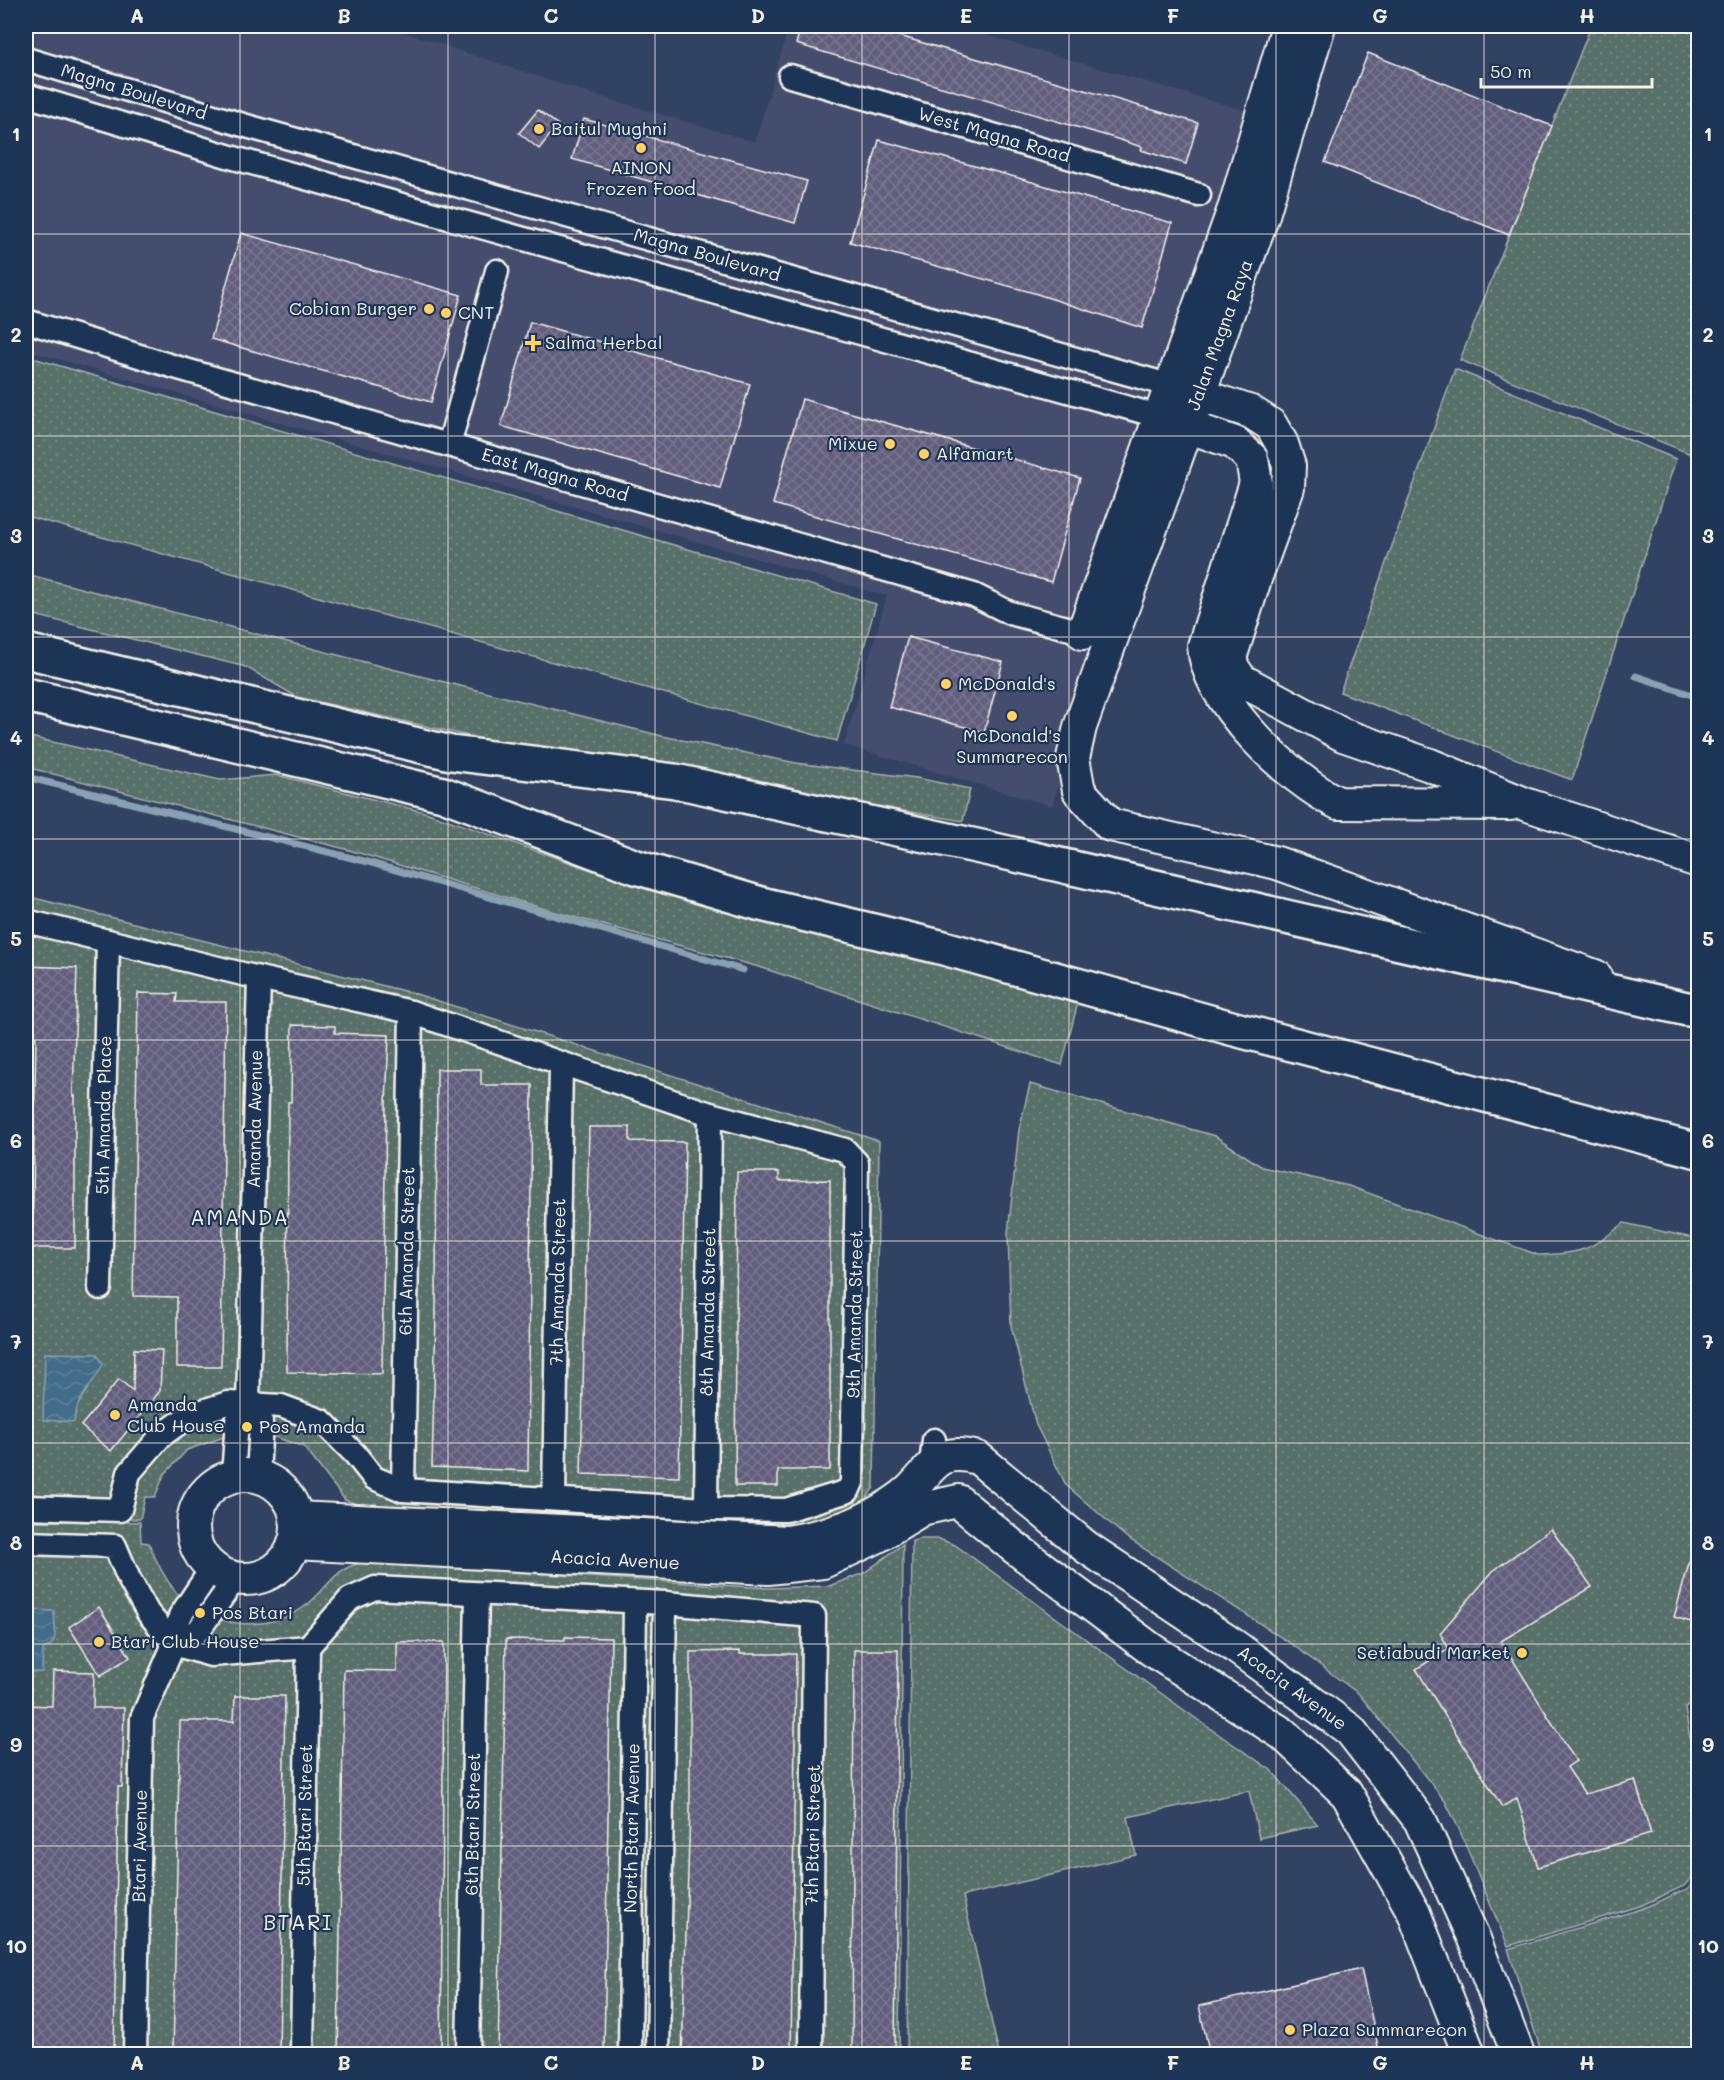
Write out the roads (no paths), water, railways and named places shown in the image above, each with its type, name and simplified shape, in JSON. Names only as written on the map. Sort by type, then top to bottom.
[{"type":"highway","points":[[26,651],[451,753],[687,784],[990,849],[1693,1010]]},
{"type":"highway","points":[[26,695],[443,794],[636,867],[761,904],[944,948],[1231,1028],[1698,1151]]},
{"type":"street","name":"Jalan Magna Raya","points":[[1288,26],[1235,206],[1185,390],[1096,636],[1073,758],[1079,790],[1110,825],[1276,863],[1693,1010]]},
{"type":"street","name":"Jalan Magna Raya","points":[[1185,390],[1263,215],[1319,26]]},
{"type":"street","name":"Magna Boulevard","points":[[26,59],[243,125],[1185,390]]},
{"type":"street","name":"West Magna Road","points":[[789,76],[1199,195]]},
{"type":"street","name":"Magna Boulevard","points":[[26,95],[234,158],[1174,421]]},
{"type":"street","points":[[234,158],[243,125]]},
{"type":"street","points":[[449,445],[497,271]]},
{"type":"street","name":"East Magna Road","points":[[26,321],[974,595],[1010,613],[1096,636]]},
{"type":"street","points":[[1185,390],[1251,412],[1271,424],[1282,444],[1289,466],[1288,488],[1231,655],[1235,674],[1252,688],[1343,735],[1430,765],[1525,804],[1698,861]]},
{"type":"street","points":[[1174,421],[1235,443],[1252,459],[1256,483],[1204,646],[1205,662],[1212,679],[1263,747],[1316,790],[1338,803],[1525,804]]},
{"type":"street","points":[[26,921],[259,978],[411,1012],[710,1114]]},
{"type":"street","name":"5th Amanda Place","points":[[100,1288],[108,941]]},
{"type":"street","name":"Amanda Avenue","points":[[248,1404],[259,978]]},
{"type":"street","name":"6th Amanda Street","points":[[402,1490],[411,1012]]},
{"type":"street","name":"7th Amanda Street","points":[[554,1499],[561,1064]]},
{"type":"street","name":"9th Amanda Street","points":[[706,1509],[786,1510],[848,1491],[852,1482],[857,1163],[845,1150],[710,1114]]},
{"type":"street","name":"8th Amanda Street","points":[[706,1509],[710,1114]]},
{"type":"street","points":[[26,1507],[120,1510],[129,1473],[161,1436],[190,1415],[228,1403],[281,1406],[322,1421],[355,1454],[374,1478],[402,1490],[706,1509]]},
{"type":"street","points":[[246,1476],[237,1421],[248,1404]]},
{"type":"street","name":"Acacia Avenue","points":[[295,1531],[768,1568],[823,1562],[876,1537],[916,1500],[933,1452],[981,1456],[1086,1547],[1233,1645],[1350,1730],[1420,1820],[1474,1939],[1518,2055]]},
{"type":"street","name":"Acacia Avenue","points":[[916,1500],[958,1502],[981,1456]]},
{"type":"street","points":[[246,1476],[279,1487],[287,1496],[295,1531],[281,1565],[271,1572],[254,1578],[223,1573],[197,1547],[193,1522],[202,1498],[221,1481],[246,1476]]},
{"type":"street","points":[[958,1502],[1006,1541],[1152,1650],[1283,1734],[1347,1794],[1414,1913],[1469,2055]]},
{"type":"street","points":[[26,1543],[115,1546],[129,1579],[148,1613],[174,1644],[211,1655],[308,1647],[350,1599],[375,1588],[665,1603]]},
{"type":"street","name":"Btari Avenue","points":[[135,2055],[142,1718],[174,1644],[180,1616],[223,1573]]},
{"type":"street","name":"6th Btari Street","points":[[468,2055],[477,1593]]},
{"type":"street","name":"North Btari Avenue","points":[[630,2055],[635,1602]]},
{"type":"street","name":"North Btari Avenue","points":[[658,2055],[665,1603]]},
{"type":"street","name":"7th Btari Street","points":[[665,1603],[814,1616],[811,2055]]},
{"type":"street","name":"5th Btari Street","points":[[302,2055],[308,1647]]},
{"type":"water","points":[[45,1353],[97,1354],[103,1364],[81,1398],[74,1422],[43,1420]]},
{"type":"water","points":[[26,1610],[54,1611],[54,1638],[49,1647],[43,1649],[42,1672],[26,1672]]},
{"type":"waterway","points":[[1636,676],[1698,697]]},
{"type":"waterway","points":[[26,777],[364,861],[743,970]]},
{"type":"place","name":"Baitul Mughni","points":[[539,129]]},
{"type":"place","name":"AINON Frozen Food","points":[[641,148]]},
{"type":"place","name":"Cobian Burger","points":[[429,309]]},
{"type":"place","name":"CNT","points":[[446,313]]},
{"type":"place","name":"Salma Herbal","points":[[533,343]]},
{"type":"place","name":"Mixue","points":[[890,444]]},
{"type":"place","name":"Alfamart","points":[[924,454]]},
{"type":"place","name":"McDonald's","points":[[946,684]]},
{"type":"place","name":"McDonald's Summarecon","points":[[1012,716]]},
{"type":"place","name":"Amanda Club House","points":[[115,1415]]},
{"type":"place","name":"Pos Amanda","points":[[247,1427]]},
{"type":"place","name":"Pos Btari","points":[[200,1613]]},
{"type":"place","name":"Btari Club House","points":[[99,1642]]},
{"type":"place","name":"Setiabudi Market","points":[[1522,1653]]},
{"type":"place","name":"Plaza Summarecon","points":[[1290,2030]]},
{"type":"district","name":"AMANDA","points":[[240,1218]]},
{"type":"district","name":"BTARI","points":[[298,1923]]}]
